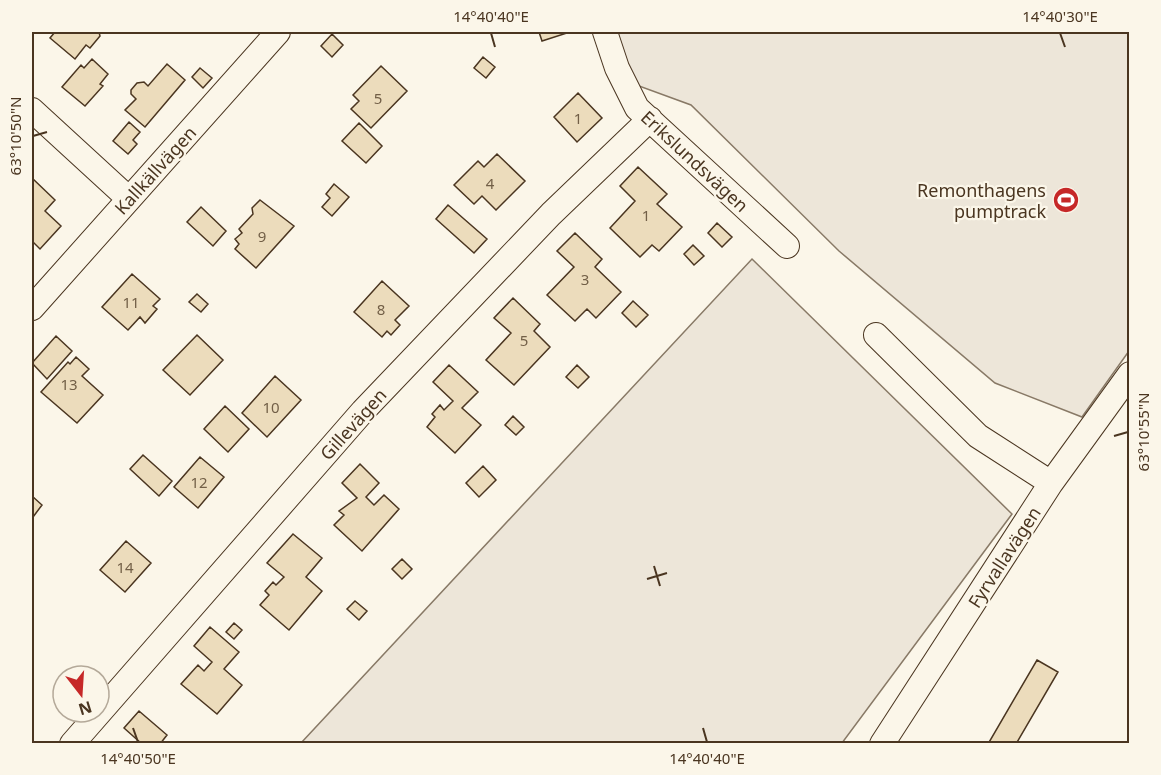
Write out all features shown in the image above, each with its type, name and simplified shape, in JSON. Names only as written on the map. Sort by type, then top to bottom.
[{"type":"street","name":"Kallkällvägen","points":[[32,308],[278,32]]},
{"type":"street","name":"Erikslundsvägen","points":[[605,32],[629,95],[638,108],[787,246]]},
{"type":"street","points":[[32,110],[129,199]]},
{"type":"street","name":"Gillevägen","points":[[72,744],[363,411],[551,213],[650,119]]},
{"type":"street","points":[[876,335],[978,436],[1051,483]]},
{"type":"street","name":"Fyrvallavägen","points":[[882,744],[1051,483],[1130,374]]},
{"type":"shaded area","points":[[613,32],[1129,32],[1129,351],[1082,417],[995,383],[839,251],[691,105],[628,82]]},
{"type":"shaded area","points":[[752,259],[1012,514],[842,743],[301,743]]},
{"type":"building","points":[[55,32],[99,32],[100,36],[90,48],[86,45],[75,59],[50,38]]},
{"type":"building","points":[[539,32],[567,32],[567,33],[542,41]]},
{"type":"building","points":[[332,34],[343,45],[332,57],[321,46]]},
{"type":"building","points":[[483,57],[495,67],[486,78],[474,68]]},
{"type":"building","points":[[92,59],[108,74],[100,84],[103,86],[85,106],[62,87],[81,65],[84,68]]},
{"type":"building","points":[[167,64],[185,80],[145,127],[125,110],[136,99],[131,94],[131,90],[137,83],[144,82],[148,86]]},
{"type":"building","points":[[381,66],[407,91],[371,128],[351,109],[359,101],[353,95]]},
{"type":"building","points":[[200,68],[212,78],[203,88],[192,77]]},
{"type":"building","points":[[578,93],[602,118],[577,142],[554,117]]},
{"type":"building","points":[[129,122],[140,132],[133,140],[137,144],[128,154],[113,141]]},
{"type":"building","points":[[359,123],[382,146],[366,163],[342,141]]},
{"type":"building","points":[[497,154],[525,181],[496,210],[482,196],[474,204],[454,185],[478,161],[484,167]]},
{"type":"building","points":[[638,167],[667,194],[657,204],[682,227],[659,251],[652,245],[640,257],[610,228],[635,201],[620,186]]},
{"type":"building","points":[[32,178],[55,200],[45,211],[61,226],[40,249],[32,241]]},
{"type":"building","points":[[334,184],[349,197],[332,216],[322,207],[330,198],[326,194]]},
{"type":"building","points":[[260,200],[294,226],[256,268],[235,249],[239,244],[235,239],[242,233],[239,229],[253,214],[252,208]]},
{"type":"building","points":[[448,205],[487,239],[474,253],[436,219]]},
{"type":"building","points":[[201,207],[226,231],[213,246],[187,222]]},
{"type":"building","points":[[717,223],[732,237],[722,247],[708,233]]},
{"type":"building","points":[[575,233],[602,259],[595,267],[621,292],[596,318],[587,309],[575,321],[547,295],[574,267],[557,251]]},
{"type":"building","points":[[693,245],[704,256],[694,265],[684,254]]},
{"type":"building","points":[[132,274],[160,299],[153,306],[157,309],[145,323],[140,317],[128,330],[102,307]]},
{"type":"building","points":[[382,281],[409,306],[395,320],[400,325],[391,335],[387,331],[382,337],[354,312]]},
{"type":"building","points":[[197,294],[208,304],[201,312],[189,302]]},
{"type":"building","points":[[513,298],[540,324],[534,331],[550,347],[514,385],[486,360],[511,333],[494,318]]},
{"type":"building","points":[[633,301],[648,315],[636,327],[622,313]]},
{"type":"building","points":[[197,335],[223,360],[190,395],[163,370]]},
{"type":"building","points":[[56,336],[72,351],[47,379],[32,363]]},
{"type":"building","points":[[76,357],[89,369],[82,376],[103,395],[77,423],[41,392],[68,362],[70,364]]},
{"type":"building","points":[[449,365],[478,392],[462,408],[481,425],[455,453],[427,427],[435,417],[432,414],[440,405],[444,410],[453,401],[433,382]]},
{"type":"building","points":[[577,365],[589,377],[578,388],[566,377]]},
{"type":"building","points":[[275,376],[301,400],[267,437],[242,413]]},
{"type":"building","points":[[225,406],[249,429],[228,452],[204,429]]},
{"type":"building","points":[[513,416],[524,427],[516,435],[505,425]]},
{"type":"building","points":[[143,455],[172,481],[159,496],[130,469]]},
{"type":"building","points":[[200,457],[224,477],[198,508],[174,487]]},
{"type":"building","points":[[360,464],[379,483],[366,497],[374,505],[384,495],[399,509],[362,551],[334,525],[344,515],[339,511],[357,498],[342,483]]},
{"type":"building","points":[[483,466],[496,480],[479,497],[466,483]]},
{"type":"building","points":[[32,496],[42,505],[33,517],[32,516]]},
{"type":"building","points":[[293,534],[322,558],[306,577],[322,591],[289,630],[260,605],[269,595],[265,591],[273,582],[276,585],[284,577],[267,563]]},
{"type":"building","points":[[126,541],[151,563],[125,592],[100,570]]},
{"type":"building","points":[[402,559],[412,569],[402,579],[392,569]]},
{"type":"building","points":[[355,601],[367,611],[359,620],[347,609]]},
{"type":"building","points":[[234,623],[242,630],[234,639],[226,632]]},
{"type":"building","points":[[210,627],[239,652],[224,669],[242,685],[217,714],[181,684],[198,665],[204,671],[212,662],[194,646]]},
{"type":"building","points":[[1037,660],[1058,672],[1016,744],[988,744]]},
{"type":"building","points":[[139,711],[167,735],[160,744],[142,744],[124,728]]},
{"type":"place","name":"Remonthagens pumptrack","points":[[1066,200]]}]
